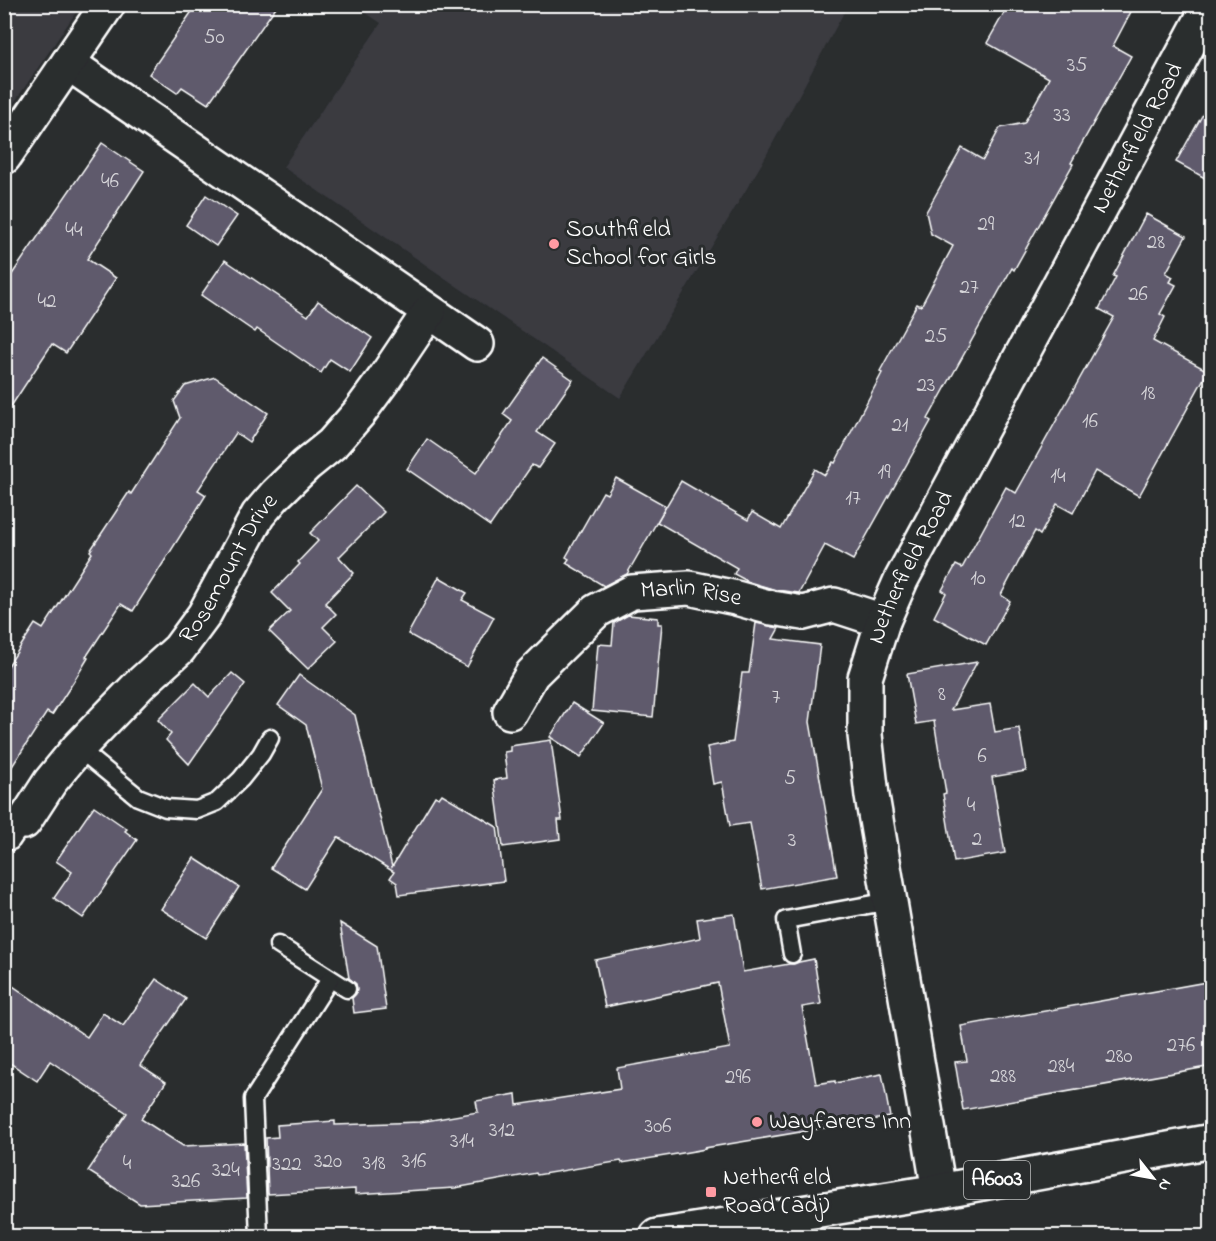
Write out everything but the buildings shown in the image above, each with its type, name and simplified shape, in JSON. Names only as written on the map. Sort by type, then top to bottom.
[{"type":"street","points":[[4,157],[108,4]]},
{"type":"street","name":"Netherfield Road","points":[[939,1191],[872,796],[865,735],[865,678],[883,621],[901,580],[1201,45],[1210,4]]},
{"type":"street","points":[[68,63],[477,344]]},
{"type":"street","name":"Rosemount Drive","points":[[14,829],[78,748],[179,649],[204,615],[258,515],[306,465],[332,444],[359,413],[429,312]]},
{"type":"street","name":"Marlin Rise","points":[[510,712],[532,674],[596,611],[632,592],[689,588],[803,613],[834,605],[883,621]]},
{"type":"street","name":"A6003","points":[[657,1236],[939,1191],[1212,1141]]},
{"type":"lane","points":[[78,748],[138,797],[166,808],[197,810],[217,802],[233,787],[261,754],[270,738]]},
{"type":"lane","points":[[792,954],[786,920],[890,901]]},
{"type":"lane","points":[[278,945],[346,989]]},
{"type":"lane","points":[[259,1236],[253,1099],[330,979]]},
{"type":"shaded area","points":[[4,5],[81,5],[5,116]]},
{"type":"shaded area","name":"Southfield School for Girls","points":[[354,5],[848,5],[761,165],[620,398],[283,167],[381,23]]},
{"type":"place","name":"Southfield School for Girls","points":[[554,244]]},
{"type":"place","name":"Wayfarers Inn","points":[[757,1122]]},
{"type":"place","name":"Netherfield Road (adj)","points":[[711,1192]]}]
